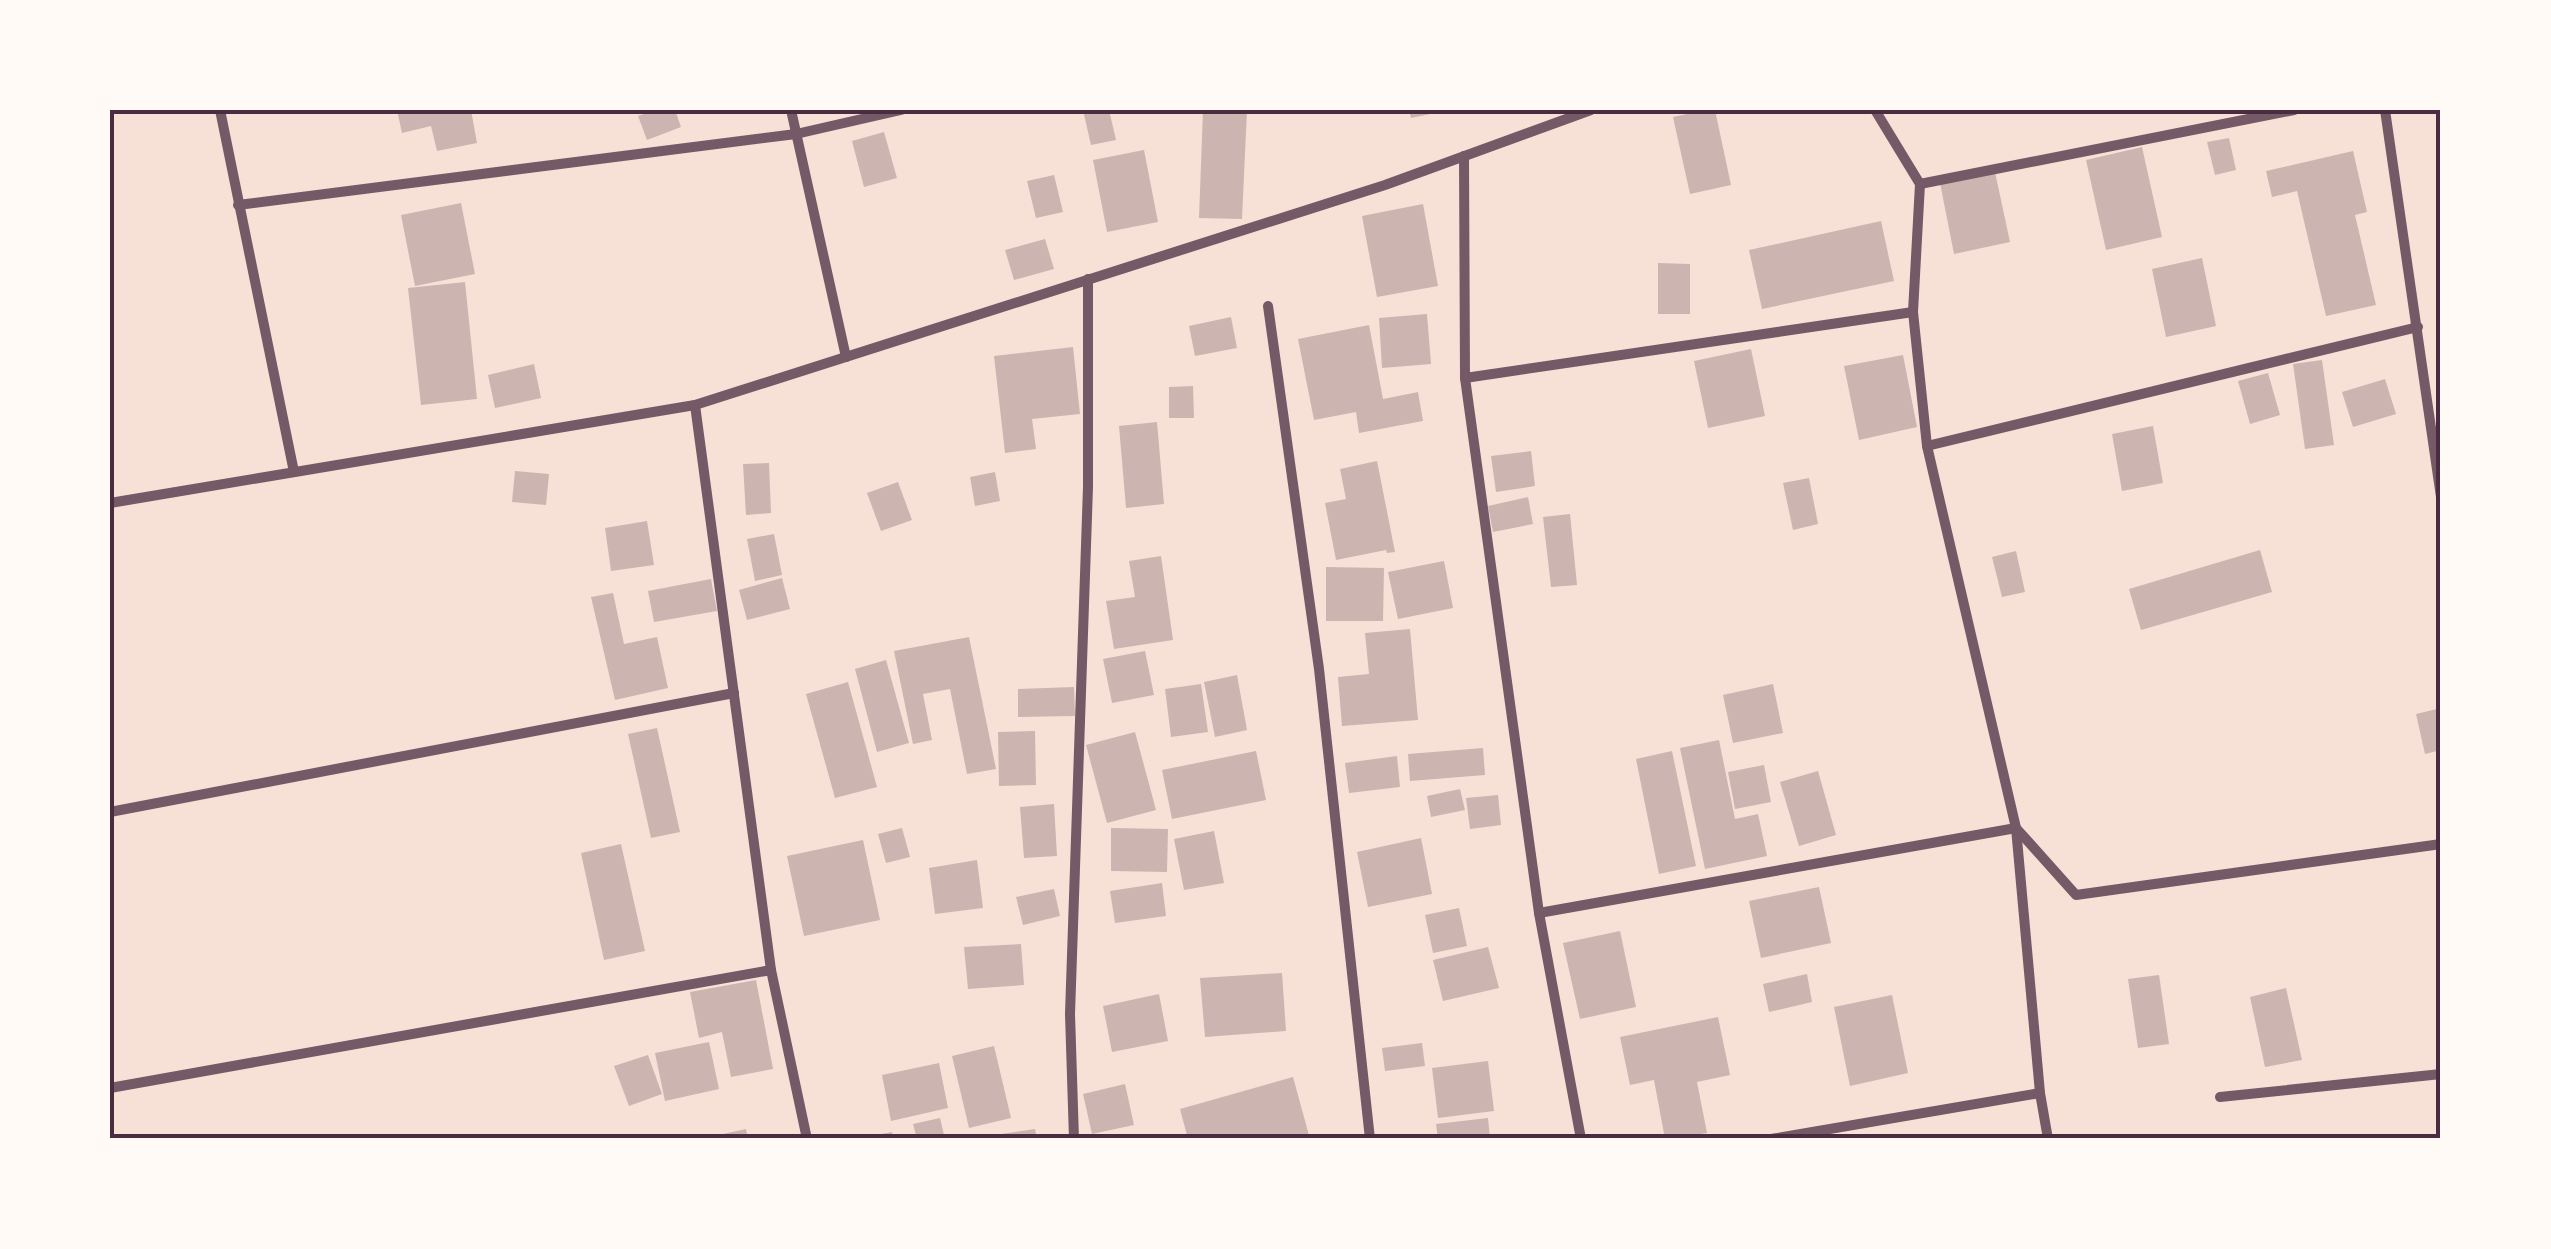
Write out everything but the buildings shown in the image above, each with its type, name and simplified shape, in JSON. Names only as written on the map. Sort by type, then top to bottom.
[{"type":"street","points":[[220,110],[294,472]]},
{"type":"street","points":[[791,110],[846,357]]},
{"type":"street","points":[[238,206],[796,134],[901,110]]},
{"type":"street","points":[[110,502],[695,405],[1385,185],[1591,110]]},
{"type":"street","points":[[1875,110],[1920,184],[1913,312],[1927,446],[2016,828],[2040,1092],[2048,1139]]},
{"type":"street","points":[[1920,184],[2294,110]]},
{"type":"street","points":[[2385,110],[2441,497]]},
{"type":"street","points":[[1464,156],[1465,378],[1539,913],[1581,1139]]},
{"type":"street","points":[[1074,1139],[1070,1014],[1088,487],[1088,279]]},
{"type":"street","points":[[1268,306],[1319,669],[1370,1139]]},
{"type":"street","points":[[1465,378],[1913,312]]},
{"type":"street","points":[[1927,446],[2418,328]]},
{"type":"street","points":[[695,405],[771,970],[808,1139]]},
{"type":"street","points":[[110,812],[734,693]]},
{"type":"street","points":[[1539,913],[2016,828]]},
{"type":"street","points":[[2016,828],[2076,895],[2441,844]]},
{"type":"street","points":[[110,1088],[771,970]]},
{"type":"street","points":[[2220,1098],[2441,1074]]},
{"type":"street","points":[[1771,1139],[2040,1092]]}]
